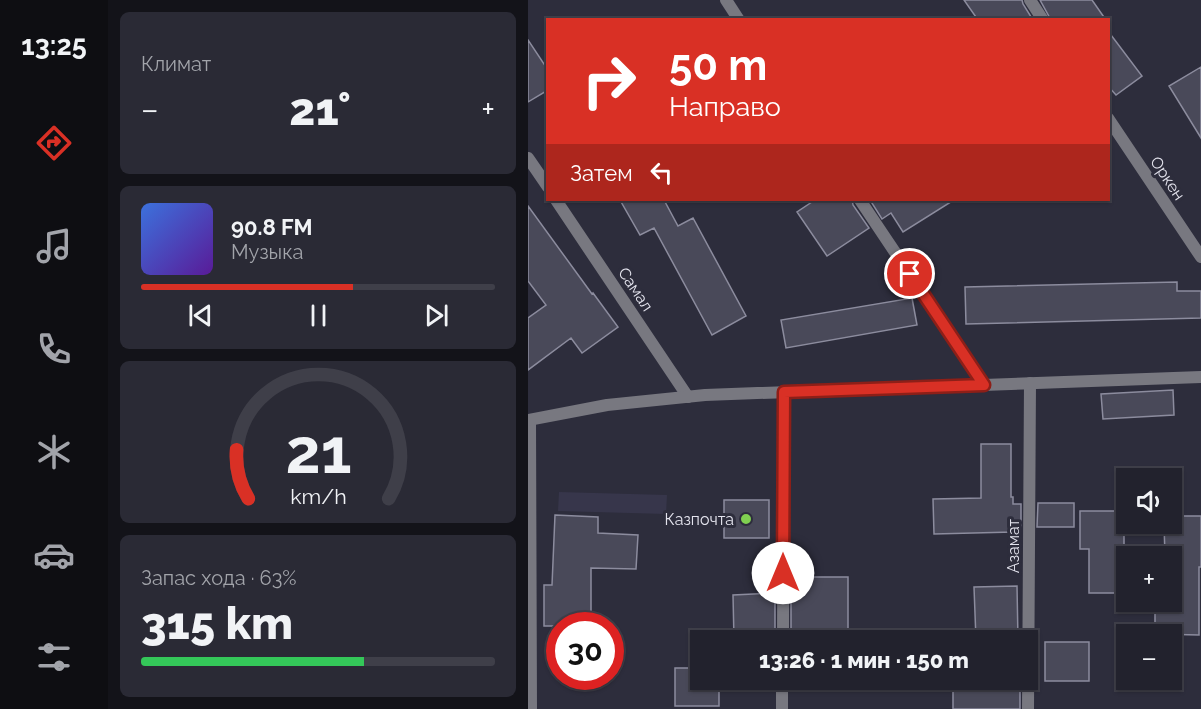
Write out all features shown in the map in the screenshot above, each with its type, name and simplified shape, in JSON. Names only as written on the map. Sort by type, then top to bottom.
[{"type":"street","points":[[726,0],[738,18]]},
{"type":"street","points":[[1030,0],[1042,18]]},
{"type":"street","name":"Оркен","points":[[1110,121],[1201,257]]},
{"type":"street","points":[[528,158],[546,184]]},
{"type":"street","name":"Самал","points":[[557,201],[688,397]]},
{"type":"street","points":[[861,201],[984,385]]},
{"type":"street","points":[[531,709],[529,420],[607,405],[688,397],[1201,377]]},
{"type":"street","name":"Азамат","points":[[1028,709],[1030,383]]},
{"type":"street","points":[[783,630],[784,392]]},
{"type":"street","points":[[782,690],[782,709]]},
{"type":"shaded area","points":[[559,492],[667,495],[666,514],[558,511]]},
{"type":"building","points":[[964,0],[1022,0],[1032,18],[977,18]]},
{"type":"building","points":[[1040,0],[1092,0],[1105,18],[1050,18]]},
{"type":"building","points":[[1110,34],[1142,76],[1116,95],[1110,88]]},
{"type":"building","points":[[528,40],[546,67],[546,91],[528,102]]},
{"type":"building","points":[[1201,67],[1201,138],[1169,86]]},
{"type":"building","points":[[621,201],[665,201],[678,226],[693,218],[746,316],[712,335],[654,228],[640,235]]},
{"type":"building","points":[[814,201],[852,201],[869,228],[827,256],[797,212]]},
{"type":"building","points":[[871,201],[952,201],[903,232],[891,213],[882,219]]},
{"type":"building","points":[[528,206],[618,327],[582,353],[571,338],[528,370],[528,318],[546,305],[528,281]]},
{"type":"building","points":[[1177,282],[1177,291],[1201,291],[1201,318],[966,324],[965,287]]},
{"type":"building","points":[[912,298],[917,325],[786,348],[781,320]]},
{"type":"building","points":[[1173,390],[1174,415],[1103,419],[1101,394]]},
{"type":"building","points":[[981,444],[1011,444],[1011,497],[1013,497],[1013,504],[1021,504],[1021,527],[1013,527],[1013,532],[934,534],[933,499],[981,498]]},
{"type":"building","name":"Казпочта","points":[[724,500],[769,500],[769,538],[724,538]]},
{"type":"building","points":[[1038,503],[1074,503],[1074,527],[1037,527]]},
{"type":"building","points":[[1080,511],[1116,511],[1116,534],[1124,534],[1124,546],[1116,546],[1116,593],[1089,593],[1089,549],[1080,549]]},
{"type":"building","points":[[555,515],[598,517],[598,533],[638,535],[636,569],[591,568],[591,612],[546,612],[546,626],[544,626],[544,585],[552,585]]},
{"type":"building","points":[[1182,516],[1201,516],[1199,635],[1182,635],[1182,624],[1155,624],[1155,612],[1182,612],[1182,546],[1165,546],[1164,534],[1182,534]]},
{"type":"building","points":[[801,577],[848,577],[848,630],[791,630],[791,593],[801,592]]},
{"type":"building","points":[[1017,586],[1018,630],[976,630],[974,587]]},
{"type":"building","points":[[775,593],[775,630],[734,630],[733,595]]},
{"type":"building","points":[[1045,642],[1089,642],[1089,681],[1045,681]]},
{"type":"building","points":[[675,668],[690,668],[690,690],[719,690],[719,706],[675,706]]},
{"type":"building","points":[[953,690],[1020,690],[1020,709],[953,709]]},
{"type":"place","name":"Казпочта","points":[[746,519]]},
{"type":"route","points":[[783,573],[784,392],[984,385],[910,274]]}]
